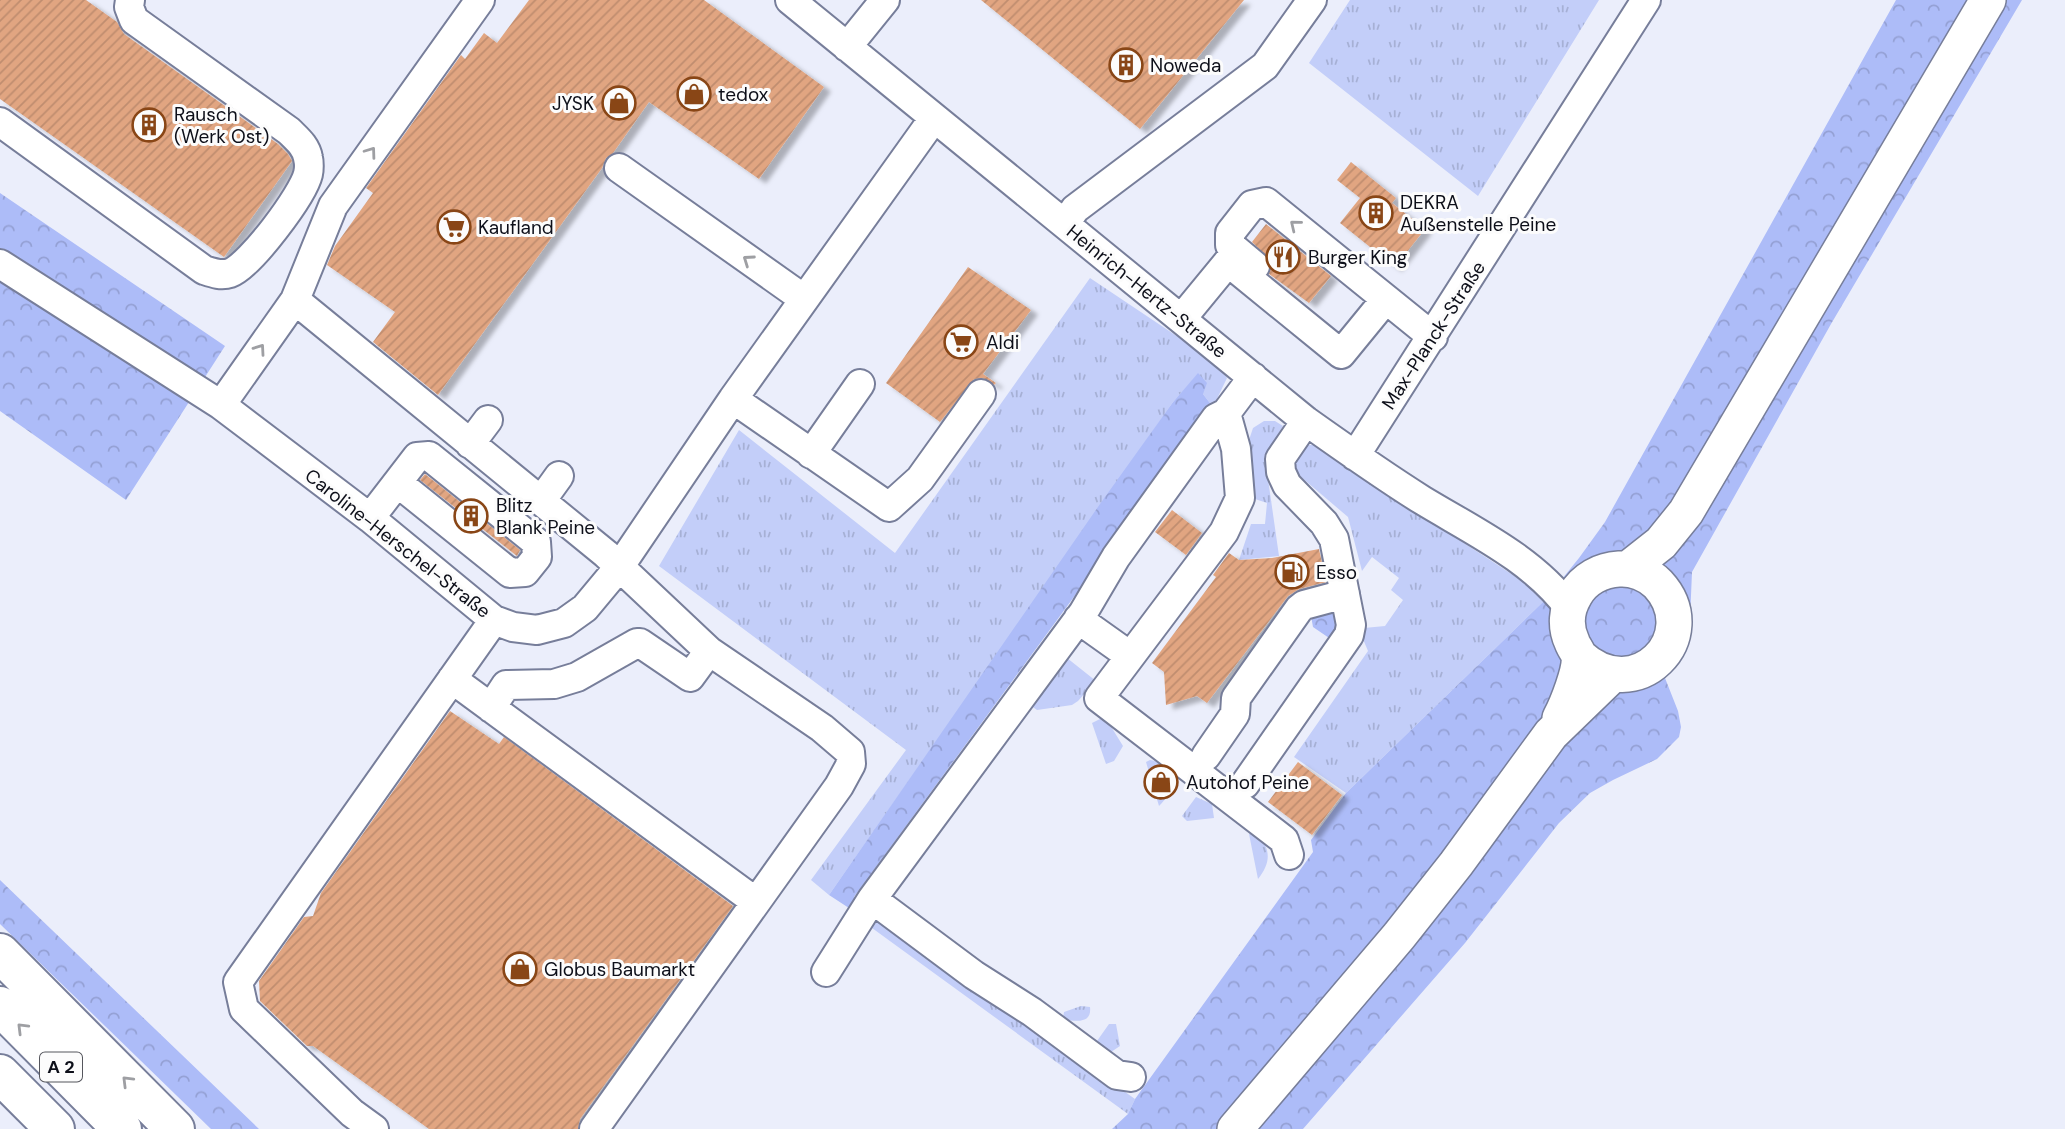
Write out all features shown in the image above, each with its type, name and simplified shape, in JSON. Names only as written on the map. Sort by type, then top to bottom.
[{"type":"highway","points":[[0,953],[175,1129]]},
{"type":"highway","name":"A 2","points":[[0,1006],[122,1129]]},
{"type":"highway","name":"A 2","points":[[0,1073],[55,1129]]},
{"type":"main road","points":[[1664,591],[1670,548],[1686,512],[1988,0]]},
{"type":"main road","points":[[1628,569],[1661,543],[1686,512]]},
{"type":"main road","points":[[1628,569],[1648,577],[1664,591],[1671,604],[1673,633],[1668,647],[1649,667],[1625,675],[1612,675],[1600,671],[1579,656],[1569,633],[1569,608],[1581,586],[1591,578],[1609,570],[1628,569]]},
{"type":"main road","points":[[1551,734],[1571,692],[1579,656]]},
{"type":"main road","points":[[1235,1129],[1399,936],[1456,864],[1551,734],[1612,675]]},
{"type":"street","points":[[0,122],[204,270],[217,275],[232,273],[252,257],[298,197],[308,174],[308,159],[303,146],[289,131],[134,20],[129,6],[130,0]]},
{"type":"street","points":[[221,405],[295,300],[332,206],[480,0]]},
{"type":"street","name":"Heinrich-Hertz-Straße","points":[[790,0],[1306,421],[1355,456],[1520,560],[1548,583],[1569,608]]},
{"type":"street","points":[[847,47],[885,0]]},
{"type":"street","points":[[1065,225],[1075,209],[1265,66],[1312,0]]},
{"type":"street","name":"Max-Planck-Straße","points":[[1355,456],[1646,0]]},
{"type":"street","name":"Caroline-Herschel-Straße","points":[[0,264],[221,405],[370,519],[494,620],[537,631],[564,623],[585,608],[620,566],[733,399],[934,118]]},
{"type":"street","points":[[619,168],[804,299]]},
{"type":"street","points":[[1280,304],[1286,298],[1286,290],[1230,245],[1230,233],[1252,205],[1266,202],[1433,337]]},
{"type":"street","points":[[1182,318],[1228,262],[1341,354],[1386,299]]},
{"type":"street","points":[[295,300],[620,566],[709,651],[822,728],[850,752],[851,764],[839,786],[594,1129]]},
{"type":"street","points":[[826,972],[872,899],[1078,619],[1116,557],[1216,418],[1226,413],[1253,377]]},
{"type":"street","points":[[811,454],[860,384]]},
{"type":"street","points":[[733,399],[889,507],[920,479],[981,394]]},
{"type":"street","points":[[1226,413],[1236,449],[1240,498],[1224,532],[1099,698],[1275,832],[1284,840],[1289,855]]},
{"type":"street","points":[[470,444],[488,420]]},
{"type":"street","points":[[1245,784],[1349,635],[1351,625],[1334,539],[1324,523],[1287,485],[1280,472],[1280,459],[1306,421]]},
{"type":"street","points":[[370,519],[416,457],[429,456],[536,542],[537,557],[525,572],[510,573],[398,483]]},
{"type":"street","points":[[541,501],[559,476]]},
{"type":"street","name":"Heinrich-Hertz-Straße","points":[[1520,560],[1556,573],[1591,578]]},
{"type":"street","points":[[1206,756],[1235,714],[1236,698],[1298,609],[1345,594]]},
{"type":"street","points":[[1078,619],[1130,656]]},
{"type":"street","points":[[374,1129],[352,1114],[244,1009],[238,982],[494,620]]},
{"type":"street","points":[[491,708],[506,685],[554,684],[577,677],[634,644],[640,643],[690,677],[709,651]]},
{"type":"street","points":[[452,679],[756,902]]},
{"type":"street","points":[[872,899],[974,975],[1032,1012],[1117,1075],[1131,1077]]},
{"type":"green space","points":[[1350,0],[1599,0],[1478,196],[1309,63]]},
{"type":"green space","points":[[1896,0],[2022,0],[1831,324],[1692,572],[1689,643],[1665,678],[1678,711],[1681,727],[1679,737],[1657,759],[1590,793],[1559,823],[1465,943],[1303,1129],[1112,1129],[1128,1114],[1135,1099],[1313,852],[1311,840],[1346,793],[1545,600],[1605,522]]},
{"type":"green space","points":[[0,193],[225,346],[126,500],[0,411]]},
{"type":"green space","points":[[1090,278],[1211,359],[1227,378],[1213,407],[1203,394],[1198,374],[1173,402],[829,895],[811,880],[906,750],[659,566],[739,430],[895,553]]},
{"type":"green space","points":[[1198,373],[1207,383],[1203,394],[1213,407],[854,897],[858,902],[852,910],[829,895],[1100,504],[1173,402]]},
{"type":"green space","points":[[1264,421],[1275,421],[1283,426],[1265,458],[1279,556],[1239,560],[1251,524],[1265,524],[1267,503],[1255,499],[1249,440],[1253,428]]},
{"type":"green space","points":[[1306,445],[1314,445],[1530,586],[1545,600],[1346,793],[1294,757],[1368,651],[1360,632],[1364,628],[1385,626],[1403,600],[1391,590],[1399,578],[1372,557],[1362,571],[1348,517],[1301,477],[1293,466]]},
{"type":"green space","points":[[1340,611],[1344,638],[1332,640],[1313,627],[1311,616]]},
{"type":"green space","points":[[1062,654],[1096,681],[1072,705],[1037,710],[1026,702]]},
{"type":"green space","points":[[1100,719],[1107,720],[1123,746],[1114,761],[1106,764],[1092,723]]},
{"type":"green space","points":[[1150,760],[1169,773],[1173,783],[1170,792],[1159,806],[1146,762]]},
{"type":"green space","points":[[1196,797],[1212,804],[1214,818],[1187,821],[1182,816]]},
{"type":"green space","points":[[1249,834],[1258,835],[1266,846],[1267,862],[1258,879]]},
{"type":"green space","points":[[0,880],[259,1129],[211,1129],[0,924]]},
{"type":"green space","points":[[880,917],[1135,1099],[1128,1114],[872,928]]},
{"type":"green space","points":[[1081,1006],[1090,1007],[1086,1019],[1074,1021],[1063,1018],[1064,1012]]},
{"type":"green space","points":[[1109,1024],[1116,1024],[1120,1046],[1111,1052],[1097,1041]]},
{"type":"building","name":"Rausch (Werk Ost)","points":[[0,0],[86,0],[117,22],[124,34],[278,144],[288,154],[292,161],[224,257],[0,99]]},
{"type":"building","name":"Kaufland","points":[[529,0],[704,0],[824,87],[759,179],[649,102],[613,153],[606,158],[602,168],[438,395],[373,342],[395,312],[327,265],[335,246],[373,193],[366,188],[461,55],[465,59],[484,33],[497,43]]},
{"type":"building","name":"Noweda","points":[[981,0],[1244,0],[1140,129]]},
{"type":"building","name":"DEKRA Außenstelle Peine","points":[[1351,162],[1396,198],[1392,203],[1425,229],[1395,267],[1340,223],[1360,198],[1337,180]]},
{"type":"building","name":"Burger King","points":[[1266,224],[1331,276],[1309,303],[1269,274],[1270,260],[1252,242]]},
{"type":"building","name":"Aldi","points":[[968,267],[1031,310],[983,374],[996,383],[994,385],[983,378],[974,379],[940,422],[886,383]]},
{"type":"building","points":[[425,474],[520,550],[517,556],[420,480]]},
{"type":"building","points":[[1172,510],[1202,533],[1186,555],[1155,532]]},
{"type":"building","points":[[1319,549],[1326,582],[1299,589],[1288,596],[1207,703],[1197,696],[1166,705],[1164,672],[1152,663],[1216,577],[1213,575],[1229,553],[1239,560],[1272,558]]},
{"type":"building","name":"Globus Baumarkt","points":[[450,711],[499,744],[504,737],[733,906],[580,1119],[578,1129],[429,1129],[313,1046],[307,1046],[260,1001],[259,981],[304,917],[313,916],[321,893]]},
{"type":"building","points":[[1298,762],[1342,795],[1312,835],[1268,802]]},
{"type":"place","name":"Noweda","points":[[1126,65]]},
{"type":"place","name":"tedox","points":[[694,94]]},
{"type":"place","name":"JYSK","points":[[619,103]]},
{"type":"place","name":"Rausch (Werk Ost)","points":[[149,125]]},
{"type":"place","name":"DEKRA Außenstelle Peine","points":[[1376,213]]},
{"type":"place","name":"Kaufland","points":[[454,227]]},
{"type":"place","name":"Burger King","points":[[1283,257]]},
{"type":"place","name":"Aldi","points":[[961,342]]},
{"type":"place","name":"Blitz Blank Peine","points":[[471,516]]},
{"type":"place","name":"Esso","points":[[1292,572]]},
{"type":"place","name":"Autohof Peine","points":[[1161,782]]},
{"type":"place","name":"Globus Baumarkt","points":[[520,969]]}]
